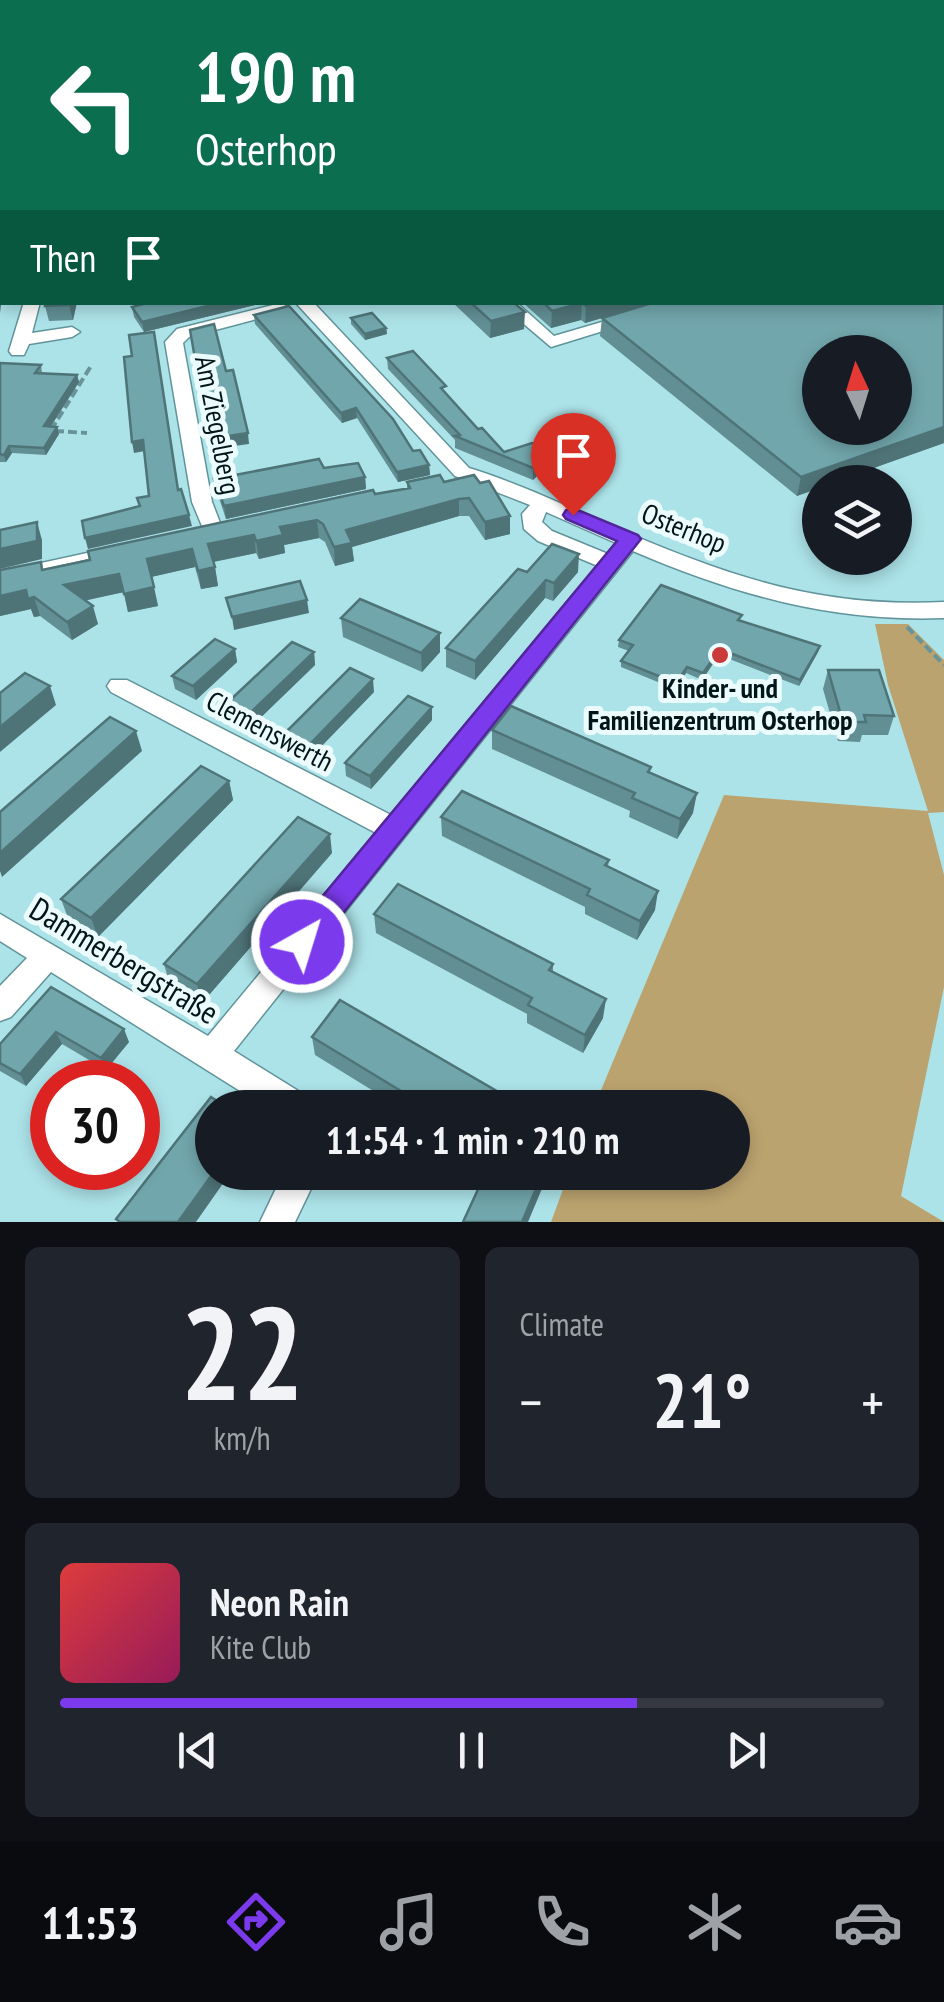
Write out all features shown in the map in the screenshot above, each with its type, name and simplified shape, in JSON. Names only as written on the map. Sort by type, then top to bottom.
[{"type":"street","points":[[31,305],[19,345],[72,332]]},
{"type":"street","name":"Am Ziegelberg","points":[[214,533],[202,502],[174,342],[183,334],[295,305]]},
{"type":"street","name":"Osterhop","points":[[305,305],[455,468],[752,588],[828,608],[944,610]]},
{"type":"street","points":[[509,305],[551,342],[679,305]]},
{"type":"street","points":[[435,484],[472,476]]},
{"type":"street","points":[[544,502],[532,514],[532,524],[546,536],[611,563]]},
{"type":"street","points":[[212,1055],[631,539]]},
{"type":"street","points":[[0,579],[136,550]]},
{"type":"street","name":"Clemenswerth","points":[[118,686],[393,829]]},
{"type":"street","name":"Dammerbergstraße","points":[[0,926],[269,1090]]},
{"type":"street","points":[[0,1007],[48,955]]},
{"type":"street","points":[[276,1222],[293,1190]]},
{"type":"path","points":[[46,438],[91,366]]},
{"type":"path","points":[[50,430],[87,433]]},
{"type":"path","points":[[894,612],[944,665]]},
{"type":"shaded area","points":[[875,624],[908,624],[944,660],[944,812],[928,813],[944,875],[944,987],[901,1196],[944,1222],[551,1222],[563,1190],[750,1190],[750,1090],[601,1090],[724,795],[928,811],[888,685]]},
{"type":"building","points":[[140,305],[212,305],[142,322],[132,307]]},
{"type":"building","points":[[473,305],[517,305],[525,312],[491,321]]},
{"type":"building","points":[[546,305],[574,305],[552,311]]},
{"type":"building","points":[[645,305],[944,305],[944,427],[912,438],[912,335],[802,335],[802,445],[893,445],[835,465],[802,465],[801,477],[602,318]]},
{"type":"building","points":[[289,306],[393,419],[413,451],[420,450],[429,465],[397,472],[356,408],[341,413],[254,315]]},
{"type":"building","points":[[372,313],[386,328],[365,334],[351,318]]},
{"type":"building","points":[[214,324],[226,371],[233,370],[248,433],[209,439],[190,330]]},
{"type":"building","points":[[154,332],[178,490],[181,489],[189,515],[85,538],[82,521],[140,506],[137,498],[149,496],[143,440],[132,442],[124,357],[132,356],[129,335]]},
{"type":"building","points":[[413,351],[446,386],[441,388],[504,452],[532,443],[552,450],[533,468],[455,436],[460,435],[387,358]]},
{"type":"building","points":[[0,363],[41,365],[35,373],[77,375],[44,426],[57,427],[44,448],[9,446],[4,455],[0,454]]},
{"type":"building","points":[[319,459],[324,468],[358,463],[365,477],[224,506],[214,479]]},
{"type":"building","points":[[440,475],[444,482],[474,475],[480,483],[489,481],[510,516],[485,522],[469,498],[346,530],[352,543],[334,547],[317,520],[280,527],[283,535],[256,541],[254,535],[208,544],[215,567],[198,571],[192,549],[147,559],[154,587],[124,594],[119,574],[64,585],[93,606],[67,622],[34,597],[28,599],[26,590],[0,596],[0,570],[41,562],[42,570],[90,560],[88,551],[373,490],[375,494],[410,488],[407,482]]},
{"type":"building","points":[[37,522],[37,541],[0,549],[0,530]]},
{"type":"building","points":[[552,544],[579,554],[554,583],[546,580],[475,661],[446,648],[518,569],[527,572]]},
{"type":"building","points":[[300,581],[307,600],[232,617],[226,598]]},
{"type":"building","points":[[661,585],[742,615],[738,620],[820,646],[800,680],[720,649],[703,673],[687,667],[676,683],[621,661],[633,645],[619,640]]},
{"type":"building","points":[[360,599],[440,633],[421,653],[341,618]]},
{"type":"building","points":[[215,639],[235,649],[193,686],[172,676]]},
{"type":"building","points":[[292,642],[314,652],[248,715],[226,704]]},
{"type":"building","points":[[350,668],[373,679],[309,745],[285,733]]},
{"type":"building","points":[[828,670],[879,670],[894,716],[864,715],[866,722],[843,722]]},
{"type":"building","points":[[25,673],[50,686],[0,727],[0,693]]},
{"type":"building","points":[[408,696],[432,707],[370,776],[345,763]]},
{"type":"building","points":[[511,706],[651,767],[648,772],[697,793],[680,819],[632,798],[635,793],[492,730]]},
{"type":"building","points":[[110,717],[136,731],[0,853],[0,812]]},
{"type":"building","points":[[201,766],[229,781],[91,918],[61,899]]},
{"type":"building","points":[[462,791],[609,860],[605,865],[658,891],[640,921],[587,895],[590,889],[441,817]]},
{"type":"building","points":[[298,817],[330,834],[197,984],[164,964]]},
{"type":"building","points":[[398,884],[553,964],[549,970],[606,999],[585,1035],[528,1005],[532,998],[374,914]]},
{"type":"building","points":[[51,987],[124,1029],[101,1058],[56,1032],[20,1074],[0,1063],[0,1044]]},
{"type":"building","points":[[340,1000],[495,1090],[399,1090],[312,1037]]},
{"type":"building","points":[[195,1118],[195,1190],[201,1190],[178,1222],[120,1222],[116,1219],[139,1190],[160,1190],[160,1162]]},
{"type":"building","points":[[478,1190],[535,1190],[522,1222],[463,1222]]},
{"type":"place","name":"Kinder- und Familienzentrum Osterhop","points":[[720,655]]},
{"type":"route","points":[[302,942],[631,539],[573,515]]}]
